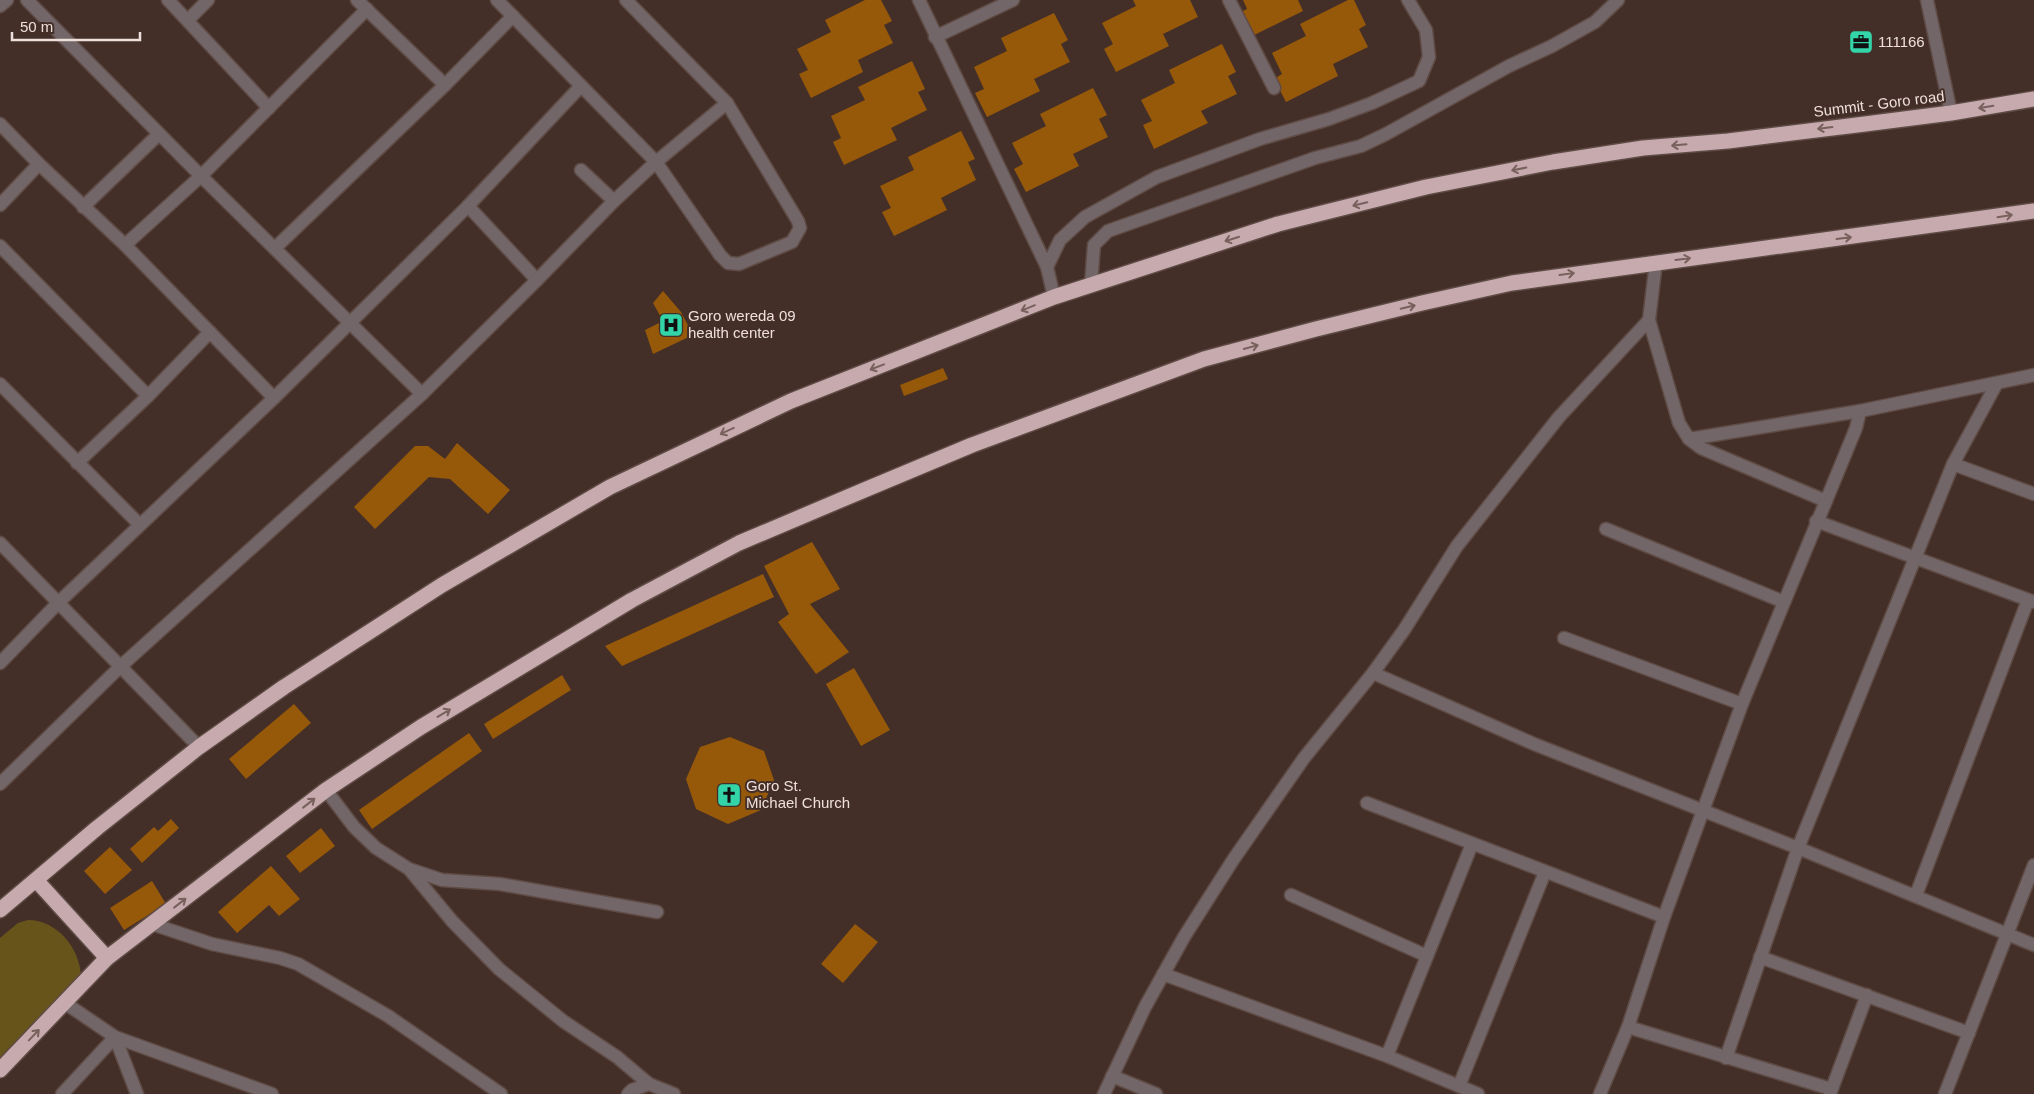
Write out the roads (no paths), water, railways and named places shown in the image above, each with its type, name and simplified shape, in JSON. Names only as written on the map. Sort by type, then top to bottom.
[{"type":"highway","name":"Summit - Goro road","points":[[0,910],[97,828],[199,747],[284,687],[442,585],[610,487],[791,401],[1054,297],[1278,224],[1426,187],[1553,162],[1643,148],[1728,141],[1950,113],[2034,99]]},
{"type":"highway","points":[[0,1070],[107,958],[326,790],[421,727],[632,600],[739,544],[972,445],[1204,360],[1316,328],[1503,285],[1617,267],[2034,211]]},
{"type":"highway","points":[[36,880],[107,958]]},
{"type":"street","points":[[0,6],[7,0]]},
{"type":"street","points":[[27,0],[201,176],[422,394]]},
{"type":"street","points":[[168,0],[269,108]]},
{"type":"street","points":[[188,20],[208,0]]},
{"type":"street","points":[[357,0],[445,85]]},
{"type":"street","points":[[497,0],[656,162],[720,255],[728,263],[739,264],[792,242],[800,228],[798,221],[728,103],[626,0]]},
{"type":"street","points":[[919,0],[935,37],[1047,267],[1054,297]]},
{"type":"street","points":[[935,37],[1013,0]]},
{"type":"street","points":[[1230,0],[1274,88]]},
{"type":"street","points":[[1047,267],[1060,240],[1085,217],[1157,177],[1260,139],[1329,119],[1372,103],[1419,81],[1429,57],[1426,30],[1408,0]]},
{"type":"street","points":[[1091,285],[1094,245],[1108,231],[1315,158],[1360,146],[1386,134],[1509,66],[1578,32],[1595,22],[1618,0]]},
{"type":"street","points":[[1928,0],[1950,113]]},
{"type":"street","points":[[124,245],[201,176],[367,10]]},
{"type":"street","points":[[275,248],[445,85],[513,16]]},
{"type":"street","points":[[0,663],[59,602],[274,398],[468,206],[581,86]]},
{"type":"street","points":[[0,784],[121,666],[422,394],[614,201],[656,162],[728,103]]},
{"type":"street","points":[[0,124],[38,164],[124,245],[274,398]]},
{"type":"street","points":[[83,206],[159,134]]},
{"type":"street","points":[[0,205],[38,164]]},
{"type":"street","points":[[581,170],[614,201]]},
{"type":"street","points":[[468,206],[537,280]]},
{"type":"street","points":[[0,246],[148,396]]},
{"type":"street","points":[[1656,262],[1649,320],[1679,423],[1689,438],[1701,448],[1826,501]]},
{"type":"street","points":[[1104,1094],[1145,1007],[1184,937],[1233,860],[1304,758],[1404,630],[1456,546],[1559,417],[1649,320]]},
{"type":"street","points":[[77,463],[148,396],[210,332]]},
{"type":"street","points":[[1689,438],[1860,411],[2032,377]]},
{"type":"street","points":[[1726,1058],[1798,848],[1953,464],[1998,383]]},
{"type":"street","points":[[0,384],[140,525]]},
{"type":"street","points":[[1600,1094],[1628,1027],[1664,917],[1742,704],[1856,428],[1860,411]]},
{"type":"street","points":[[1953,464],[2034,494]]},
{"type":"street","points":[[1816,522],[2031,601],[1916,895]]},
{"type":"street","points":[[1606,529],[1784,602]]},
{"type":"street","points":[[0,543],[199,747]]},
{"type":"street","points":[[1564,638],[1742,704]]},
{"type":"street","points":[[1373,672],[1534,744],[1916,895],[2034,945]]},
{"type":"street","points":[[326,790],[354,827],[376,848],[409,869],[442,880],[500,884],[657,912]]},
{"type":"street","points":[[1367,803],[1664,917]]},
{"type":"street","points":[[1387,1056],[1472,844]]},
{"type":"street","points":[[1945,1094],[2034,865]]},
{"type":"street","points":[[409,869],[452,921],[500,969],[563,1021],[617,1057],[649,1084],[674,1094]]},
{"type":"street","points":[[1458,1086],[1545,872]]},
{"type":"street","points":[[1291,896],[1427,956]]},
{"type":"street","points":[[152,924],[212,944],[280,958],[298,964],[388,1016],[501,1094]]},
{"type":"street","points":[[1760,956],[1969,1033]]},
{"type":"street","points":[[1163,974],[1387,1056],[1478,1094]]},
{"type":"street","points":[[1628,1027],[1830,1091],[1867,995]]},
{"type":"street","points":[[65,1003],[115,1038],[272,1094]]},
{"type":"street","points":[[62,1094],[115,1038]]},
{"type":"street","points":[[115,1038],[137,1094]]},
{"type":"street","points":[[1112,1076],[1156,1094]]},
{"type":"street","points":[[628,1094],[632,1090],[649,1084]]},
{"type":"place","name":"111166","points":[[1861,42]]},
{"type":"place","name":"Goro wereda 09 health center","points":[[671,325]]},
{"type":"place","name":"Goro St. Michael Church","points":[[729,795]]}]
